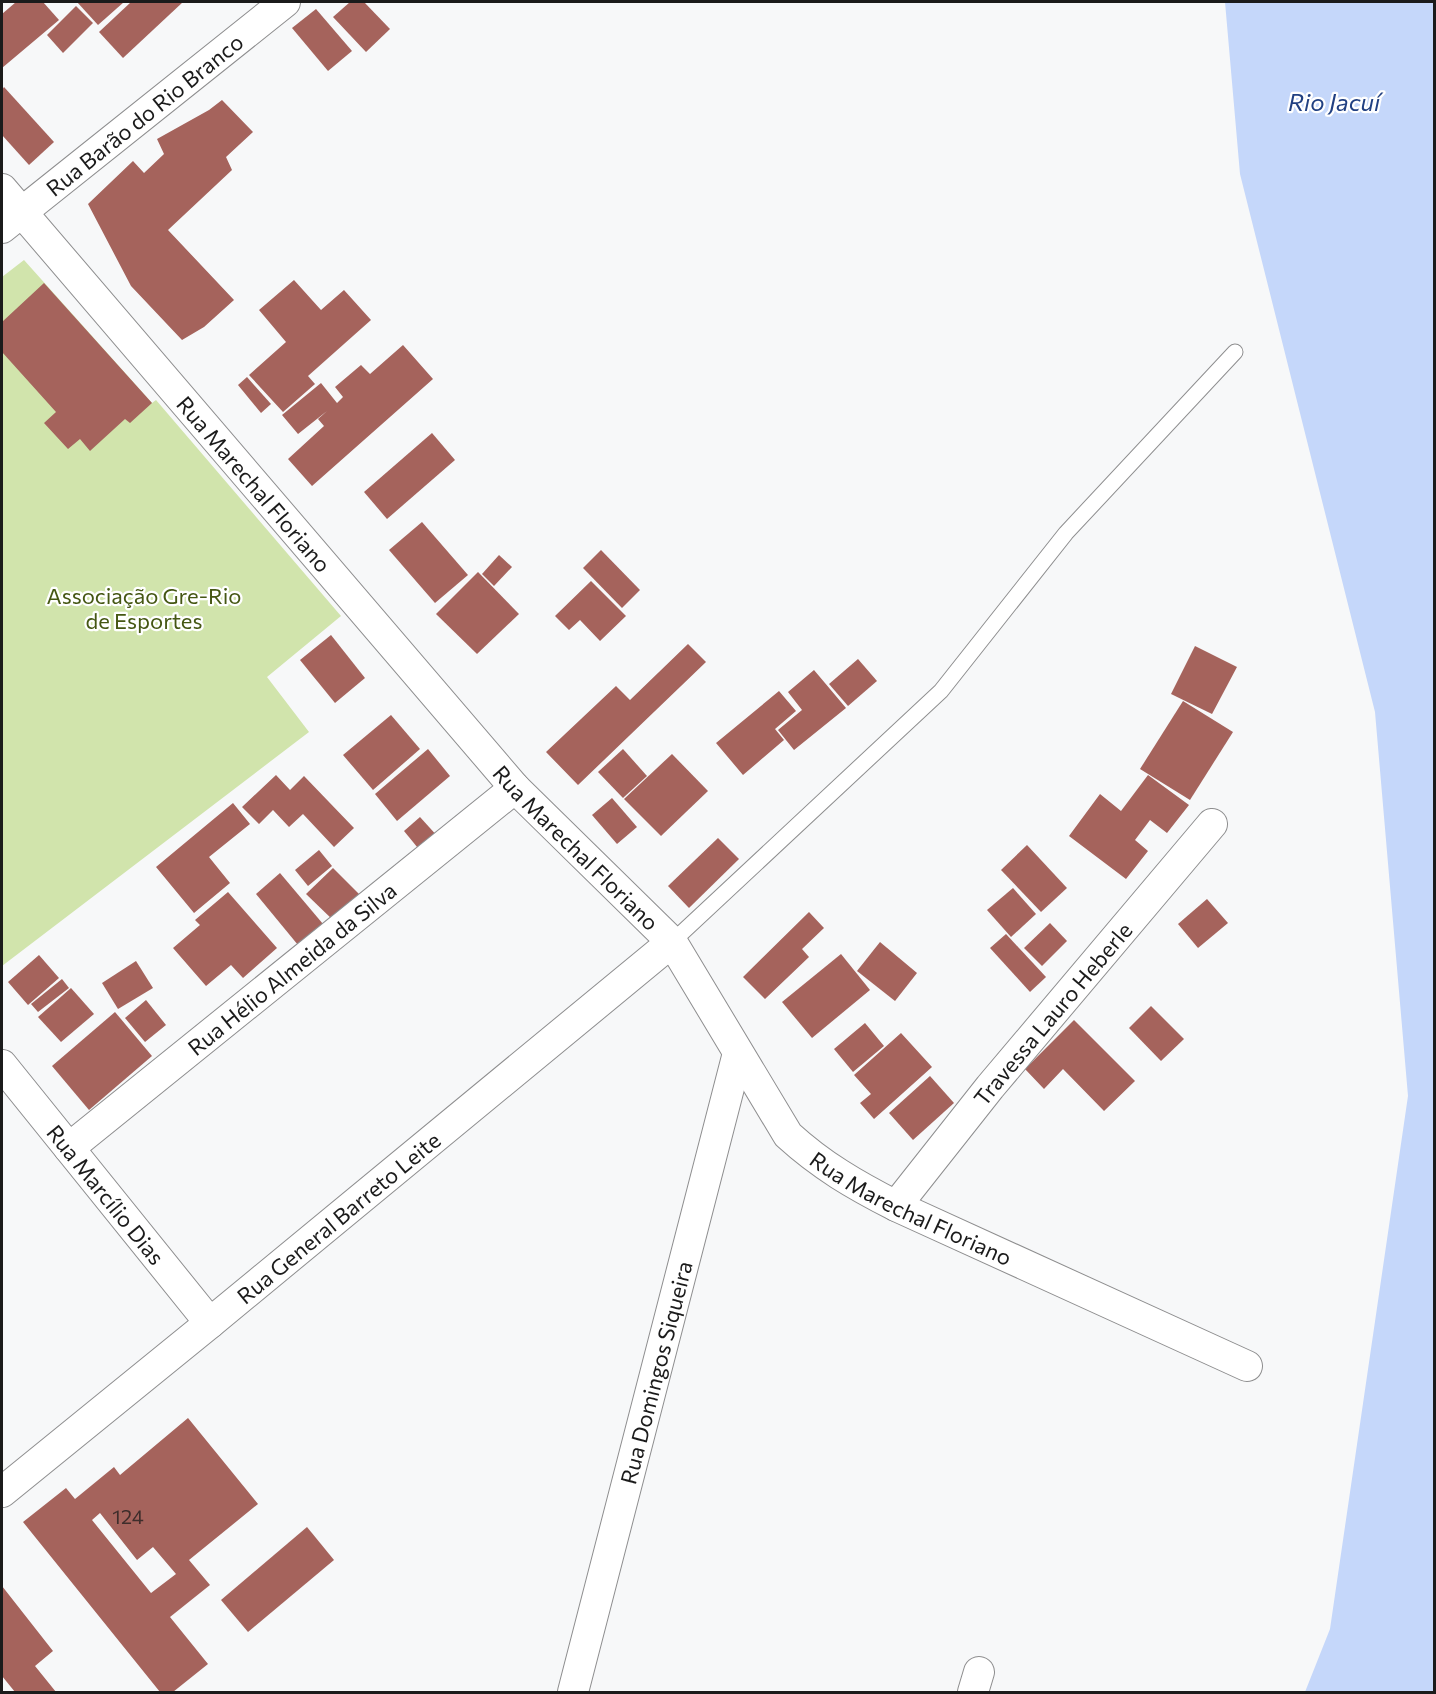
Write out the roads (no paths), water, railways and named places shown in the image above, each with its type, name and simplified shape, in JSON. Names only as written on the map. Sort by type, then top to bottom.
[{"type":"street","name":"Rua Barão do Rio Branco","points":[[12,220],[285,2]]},
{"type":"street","name":"Rua Marechal Floriano","points":[[2,189],[12,220],[515,788],[672,942],[788,1135],[814,1159],[852,1184],[1247,1366]]},
{"type":"street","name":"Rua Hélio Almeida da Silva","points":[[69,1148],[515,788]]},
{"type":"street","name":"Travessa Lauro Heberle","points":[[896,1206],[990,1087],[1212,824]]},
{"type":"street","name":"Rua General Barreto Leite","points":[[2,1492],[672,942]]},
{"type":"street","name":"Rua Domingos Siqueira","points":[[573,1692],[738,1053]]},
{"type":"street","name":"Rua Marcílio Dias","points":[[2,1065],[210,1323]]},
{"type":"lane","points":[[672,942],[941,690],[1066,533],[1234,352]]},
{"type":"water","name":"Rio Jacuí","points":[[1225,2],[1434,2],[1434,1692],[1305,1692],[1330,1629],[1408,1096],[1375,712],[1240,174]]},
{"type":"park label","name":"Associação Gre-Rio de Esportes","points":[[144,608]]}]
